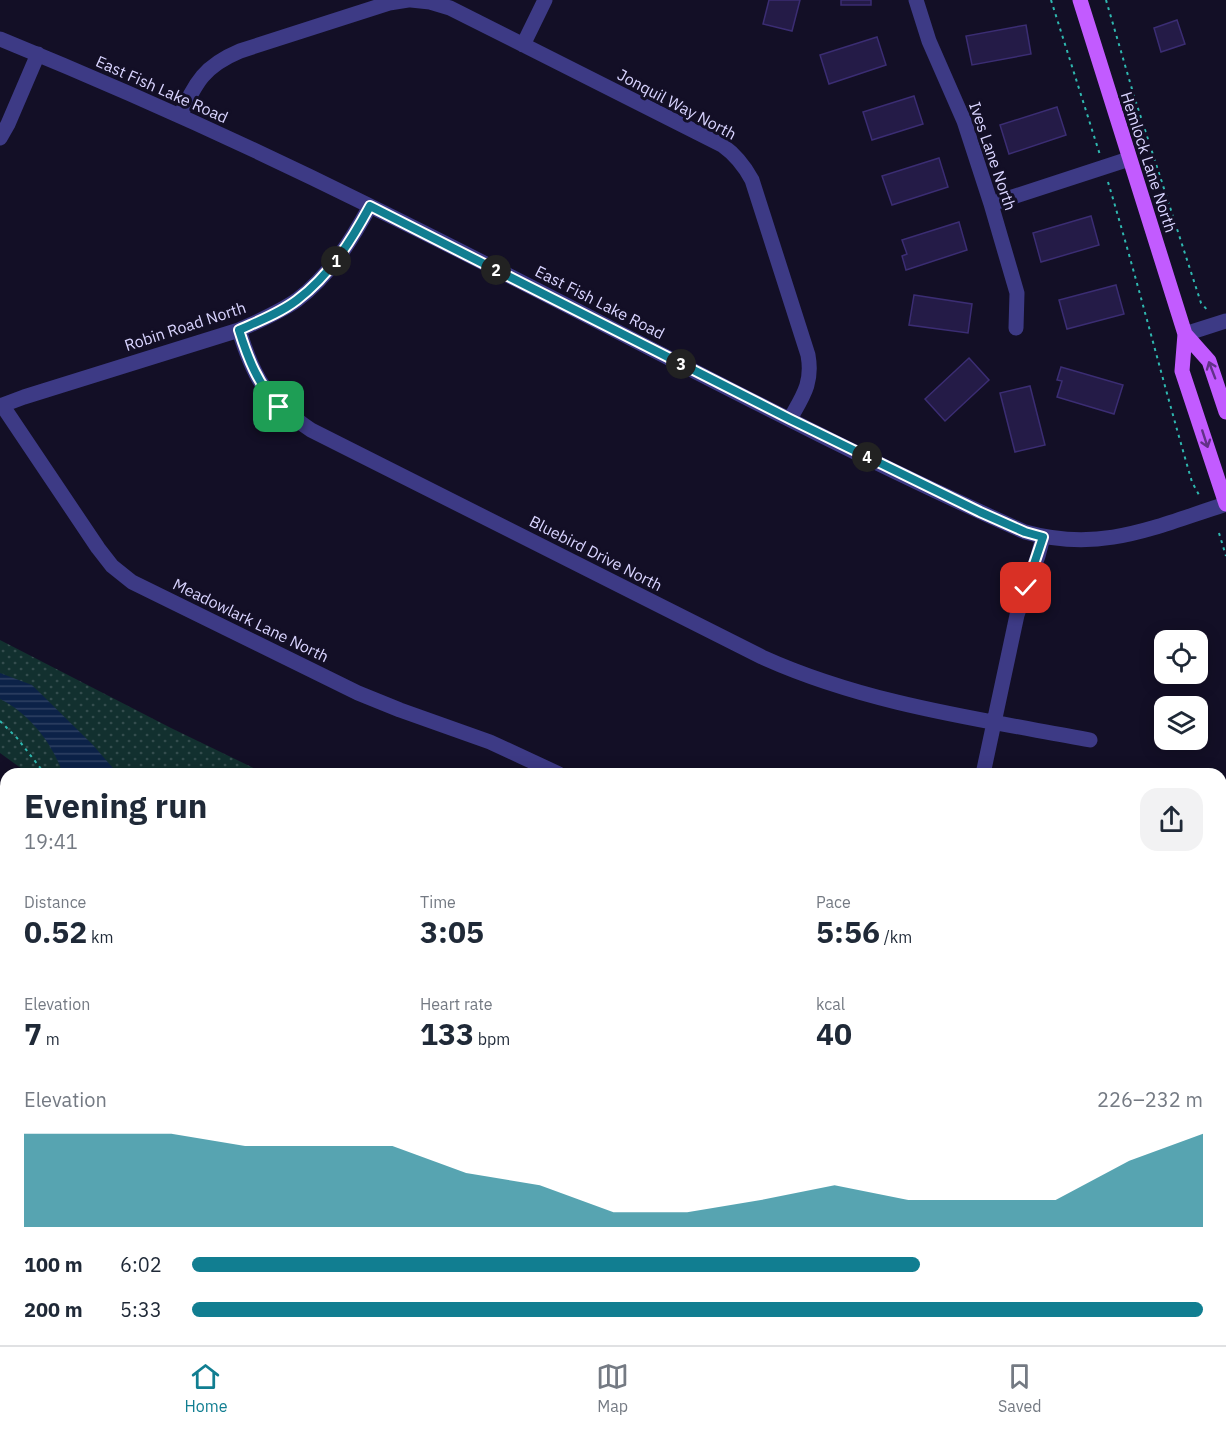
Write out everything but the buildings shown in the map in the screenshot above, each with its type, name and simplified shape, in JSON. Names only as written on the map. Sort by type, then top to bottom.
[{"type":"main road","name":"Hemlock Lane North","points":[[1080,0],[1185,334],[1182,371],[1226,504]]},
{"type":"main road","name":"Hemlock Lane North","points":[[1185,334],[1209,362],[1226,412]]},
{"type":"street","name":"Jonquil Way North","points":[[180,116],[199,80],[220,59],[390,3],[410,0],[430,2],[450,8],[734,153],[752,180],[810,367],[806,390],[790,419]]},
{"type":"street","points":[[523,45],[545,0]]},
{"type":"street","name":"Ives Lane North","points":[[916,0],[928,42],[964,121],[991,204],[1017,293],[1016,328]]},
{"type":"street","name":"East Fish Lake Road","points":[[0,39],[180,116],[370,206],[790,419],[1025,532],[1043,537],[1077,541],[1110,539],[1141,532],[1226,504]]},
{"type":"street","points":[[0,138],[38,54]]},
{"type":"street","points":[[991,204],[1129,159]]},
{"type":"street","name":"Robin Road North","points":[[1,406],[24,396],[239,330],[296,301],[322,279],[355,234],[370,206]]},
{"type":"street","points":[[1185,334],[1226,321]]},
{"type":"street","name":"Bluebird Drive North","points":[[239,330],[262,386],[279,407],[311,430],[795,672],[846,690],[888,701],[1090,740]]},
{"type":"street","name":"Meadowlark Lane North","points":[[1,406],[98,548],[112,566],[132,582],[358,693],[490,742],[546,768]]},
{"type":"street","points":[[984,768],[1017,615],[1043,537]]},
{"type":"path","points":[[1051,0],[1100,154]]},
{"type":"path","points":[[1106,0],[1134,96],[1201,303],[1209,312],[1211,326]]},
{"type":"path","points":[[1108,182],[1138,282],[1161,378],[1192,482],[1199,495]]},
{"type":"path","points":[[1219,533],[1226,556]]},
{"type":"path","points":[[0,722],[17,738],[40,768]]},
{"type":"green space","points":[[0,640],[254,768],[21,768],[0,753]]},
{"type":"water","points":[[0,673],[32,685],[93,745],[113,768],[61,768],[39,730],[21,712],[0,699]]},
{"type":"route","points":[[279,407],[256,375],[239,330],[296,301],[322,279],[355,234],[370,206],[790,419],[980,512],[1025,532],[1043,537],[1026,588]]}]
